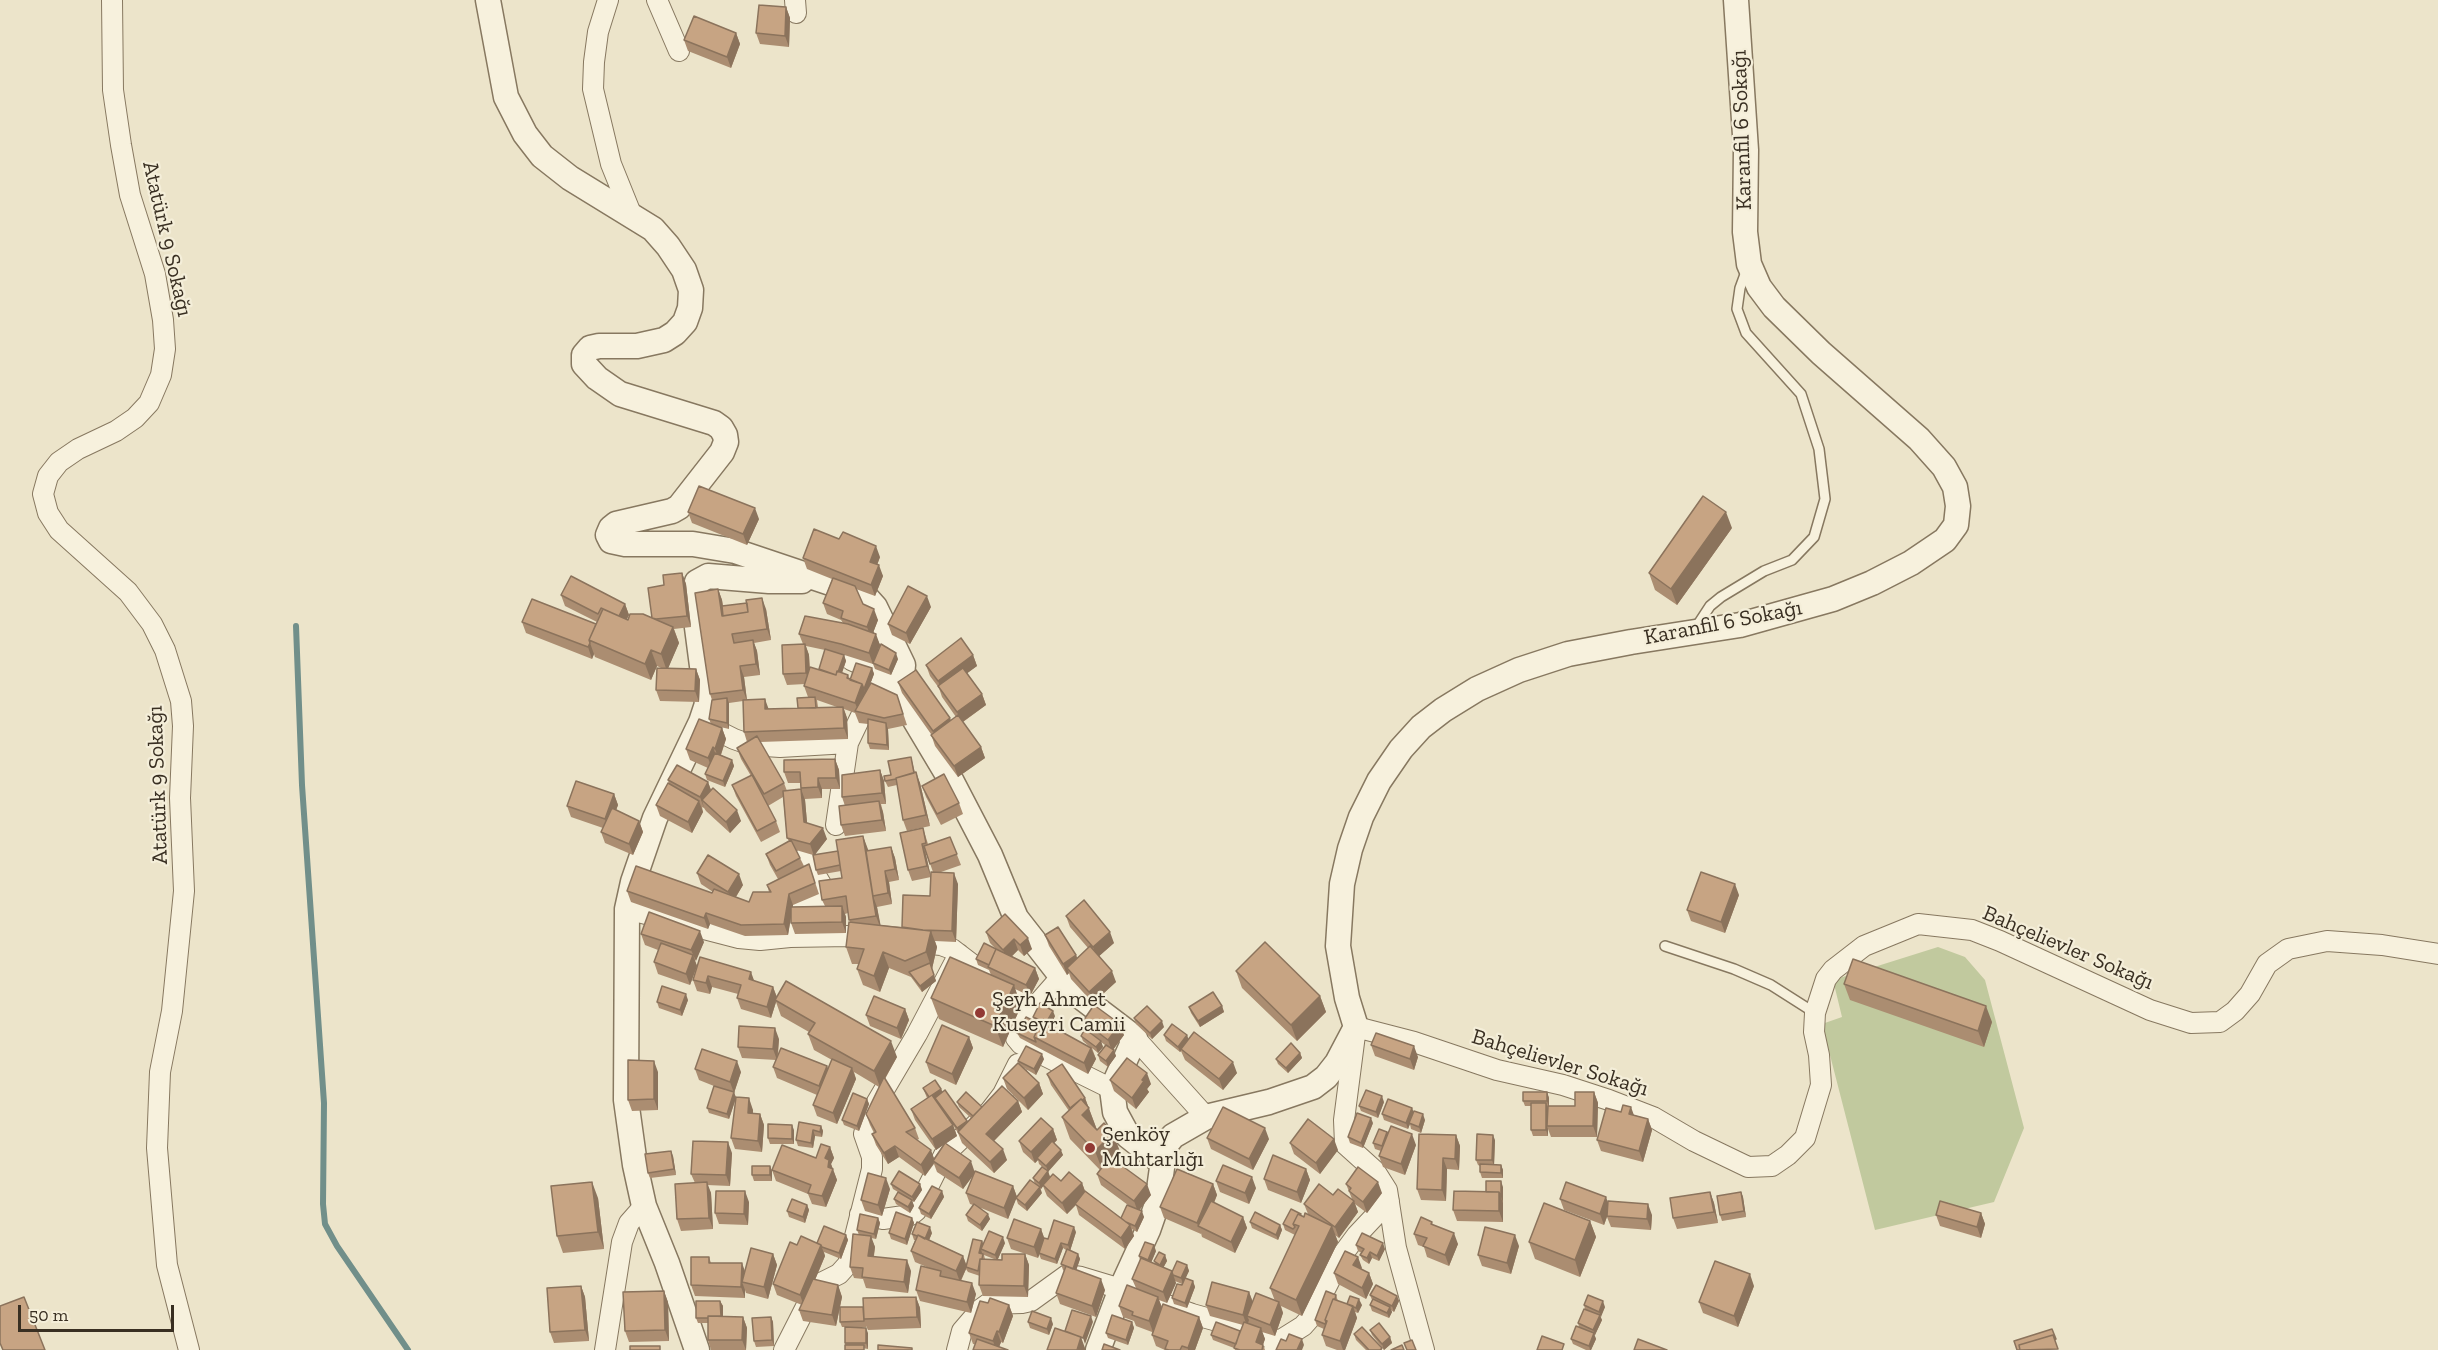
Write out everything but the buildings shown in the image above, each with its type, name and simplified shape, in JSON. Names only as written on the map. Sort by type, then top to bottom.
[{"type":"street","name":"Atatürk 9 Sokağı","points":[[112,0],[113,90],[121,145],[130,195],[155,274],[163,320],[165,349],[161,375],[149,403],[135,418],[59,462],[48,476],[42,494],[48,513],[59,530],[128,592],[152,624],[165,650],[181,700],[183,726],[180,798],[184,891],[172,1011],[160,1072],[157,1137],[167,1265],[189,1350]]},
{"type":"street","points":[[488,0],[506,96],[525,134],[542,156],[570,178],[653,229],[684,270],[691,290],[690,308],[685,322],[675,333],[664,339],[637,346],[590,348],[584,355],[584,364],[597,378],[620,394],[714,423],[725,435],[726,442],[710,468],[679,507],[672,511],[616,524],[608,535],[611,541],[625,544],[675,543],[715,546],[825,581],[866,597],[875,607],[900,656],[903,665],[899,691],[903,702],[952,782],[990,855],[1016,918],[1061,977],[1087,1002],[1135,1038],[1206,1117]]},
{"type":"street","points":[[608,0],[598,32],[593,90],[611,164],[632,216]]},
{"type":"street","points":[[657,0],[679,51]]},
{"type":"street","name":"Karanfil 6 Sokağı","points":[[1356,1027],[1347,998],[1338,946],[1342,884],[1350,849],[1361,817],[1379,781],[1401,749],[1421,727],[1477,689],[1519,670],[1568,654],[1740,625],[1791,612],[1863,587],[1911,563],[1945,540],[1956,525],[1958,506],[1955,487],[1944,467],[1919,440],[1774,307],[1760,287],[1749,264],[1745,232],[1746,150],[1736,0]]},
{"type":"street","points":[[697,1350],[668,1263],[644,1206],[635,1165],[626,1100],[627,909],[633,882],[655,818],[701,722],[707,704],[693,597],[697,582],[708,576],[769,581],[825,581]]},
{"type":"street","points":[[851,660],[901,683]]},
{"type":"street","points":[[836,825],[848,742],[871,695],[878,688],[901,683]]},
{"type":"street","points":[[701,722],[751,745],[780,747],[848,742]]},
{"type":"street","points":[[790,937],[793,914],[797,908],[819,900],[823,893],[821,884],[805,857]]},
{"type":"street","points":[[627,909],[739,938],[760,940],[849,936],[941,945],[959,954],[1032,1010]]},
{"type":"street","name":"Bahçelievler Sokağı","points":[[1356,1027],[1414,1042],[1497,1070],[1563,1085],[1609,1100],[1653,1117],[1694,1141],[1748,1167],[1772,1166],[1788,1155],[1805,1138],[1821,1085],[1815,1013],[1826,979],[1833,970],[1864,946],[1918,924],[1972,930],[2000,940],[2150,1010],[2191,1023],[2220,1022],[2235,1011],[2250,994],[2267,964],[2289,950],[2327,941],[2382,945],[2438,954]]},
{"type":"street","points":[[784,1350],[817,1285],[845,1269],[872,1169],[872,1157],[864,1134],[866,1126],[874,1107],[917,1034],[959,954]]},
{"type":"street","points":[[1061,977],[1032,1010],[1016,1034],[1017,1042],[1112,1089]]},
{"type":"street","points":[[1098,1350],[1157,1204],[1165,1146],[1173,1136],[1206,1117],[1269,1102],[1313,1088],[1337,1063],[1356,1027]]},
{"type":"street","points":[[1356,1027],[1344,1120],[1345,1144],[1383,1181],[1389,1201],[1396,1248],[1424,1350]]},
{"type":"street","points":[[1135,1038],[1112,1089],[1115,1112],[1128,1136],[1161,1162]]},
{"type":"street","points":[[860,1214],[883,1219],[911,1215],[916,1211],[939,1162],[990,1111],[1003,1094],[1026,1047]]},
{"type":"street","points":[[957,1350],[962,1331],[971,1319],[988,1304],[1022,1303],[1031,1300],[1067,1275],[1121,1289],[1192,1314],[1246,1329],[1276,1346],[1304,1326],[1311,1317],[1343,1254],[1357,1235],[1389,1201]]},
{"type":"street","points":[[605,1350],[622,1242],[629,1223],[644,1206]]},
{"type":"lane","points":[[1693,633],[1710,606],[1721,597],[1764,571],[1792,560],[1814,537],[1825,499],[1819,449],[1801,394],[1746,333],[1737,309],[1740,288],[1749,264]]},
{"type":"lane","points":[[1665,946],[1762,981],[1815,1013]]},
{"type":"green space","points":[[1938,947],[1965,957],[1985,980],[2024,1128],[1994,1202],[1875,1230],[1822,1024],[1842,1017],[1833,980]]},
{"type":"waterway","points":[[296,626],[302,785],[324,1103],[323,1204],[325,1224],[337,1246],[408,1350]]},
{"type":"place","name":"Şeyh Ahmet Kuseyri Camii","points":[[980,1013]]},
{"type":"place","name":"Şenköy Muhtarlığı","points":[[1090,1148]]}]
